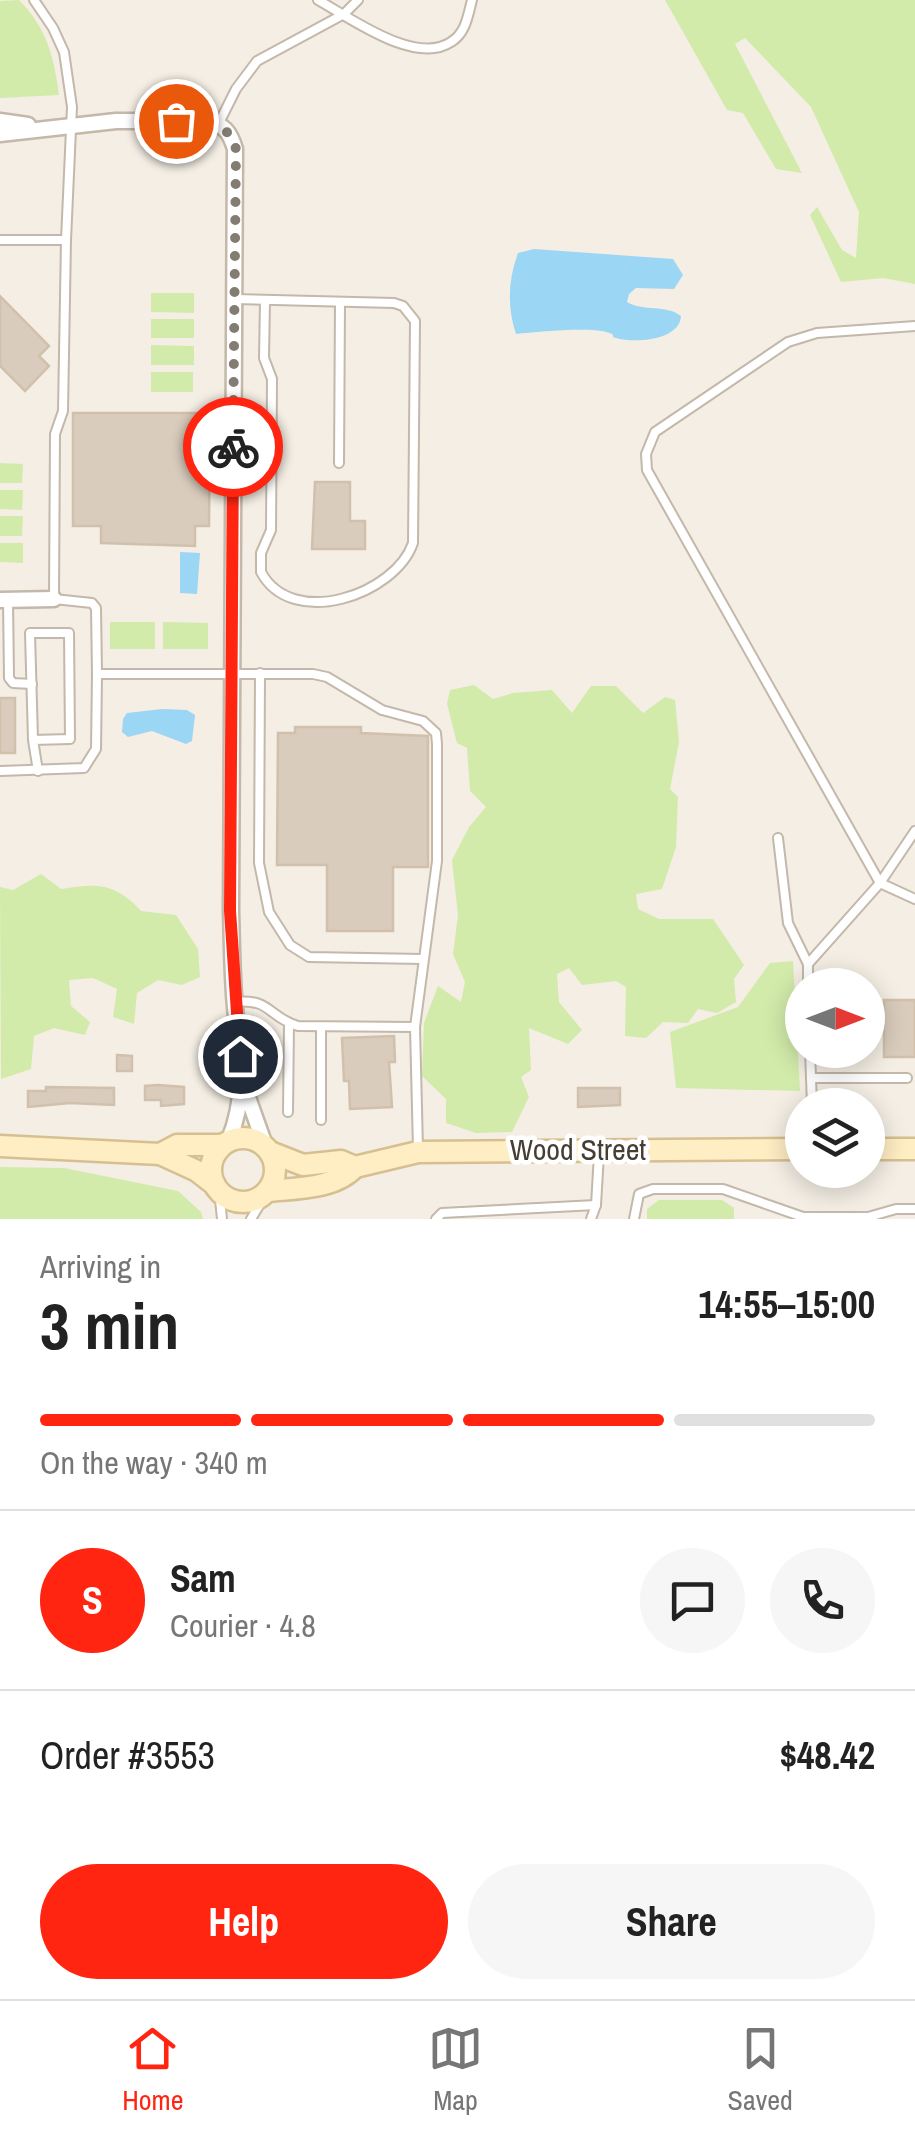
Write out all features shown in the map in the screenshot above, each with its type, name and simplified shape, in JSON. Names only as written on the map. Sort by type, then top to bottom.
[{"type":"street","points":[[0,134],[116,120],[219,123],[231,134],[236,149],[230,911],[243,1083],[240,1113],[212,1169],[217,1188]]},
{"type":"street","points":[[0,121],[49,128]]},
{"type":"street","points":[[4,600],[54,599]]},
{"type":"street","points":[[0,1146],[160,1154],[197,1171],[231,1199],[258,1200],[267,1192],[275,1172],[243,1083]]},
{"type":"street","points":[[160,1154],[177,1145],[250,1140],[268,1150]]},
{"type":"street","name":"Wood Street","points":[[268,1150],[303,1165],[341,1161],[355,1166],[418,1152],[785,1149]]},
{"type":"street","points":[[885,1149],[915,1149]]},
{"type":"street","name":"Wood Street","points":[[267,1192],[345,1178],[355,1166]]},
{"type":"lane","points":[[0,771],[74,771],[92,760],[96,749],[96,608],[92,602],[54,599],[56,434],[63,412],[72,124],[70,76],[53,28],[34,0]]},
{"type":"lane","points":[[318,0],[397,44],[428,48],[450,43],[465,27],[472,0]]},
{"type":"lane","points":[[219,123],[236,89],[257,61],[344,14],[358,0]]},
{"type":"lane","points":[[2,242],[66,240]]},
{"type":"lane","points":[[234,299],[394,303],[403,306],[415,321],[412,543],[400,566],[357,594],[312,602],[274,588],[261,572],[261,553],[271,530],[272,379],[264,358],[265,301]]},
{"type":"lane","points":[[340,302],[340,464]]},
{"type":"lane","points":[[915,326],[817,333],[788,342],[655,432],[646,454],[648,470],[880,884],[915,899]]},
{"type":"lane","points":[[4,600],[9,678],[12,683],[32,684]]},
{"type":"lane","points":[[8,632],[69,633],[70,739],[33,740]]},
{"type":"lane","points":[[30,633],[33,740],[38,771]]},
{"type":"lane","points":[[97,674],[260,673],[327,677],[382,710],[424,721],[436,734],[437,861],[415,1027],[418,1152]]},
{"type":"lane","points":[[260,673],[259,864],[270,912],[290,945],[309,957],[423,959]]},
{"type":"lane","points":[[808,964],[880,884],[915,831]]},
{"type":"lane","points":[[778,838],[788,922],[808,968]]},
{"type":"lane","points":[[234,1002],[262,1002],[289,1023],[415,1027]]},
{"type":"lane","points":[[288,1112],[289,1023]]},
{"type":"lane","points":[[321,1027],[321,1120]]},
{"type":"lane","points":[[811,1068],[811,1088]]},
{"type":"lane","points":[[811,1078],[907,1078]]},
{"type":"lane","points":[[591,1219],[596,1204],[599,1150]]},
{"type":"lane","points":[[217,1188],[222,1219]]},
{"type":"lane","points":[[634,1219],[635,1200],[645,1190],[722,1190],[804,1217],[868,1217],[896,1208],[915,1209]]},
{"type":"lane","points":[[251,1219],[267,1192]]},
{"type":"lane","points":[[436,1219],[442,1213],[596,1204]]},
{"type":"green space","points":[[19,0],[48,44],[59,95],[0,98],[0,1]]},
{"type":"green space","points":[[665,0],[915,0],[915,284],[883,278],[841,282],[810,215],[817,207],[842,250],[856,258],[859,212],[811,107],[745,38],[735,44],[802,173],[776,169],[743,113],[727,110]]},
{"type":"green space","points":[[151,293],[194,293],[194,313],[151,312]]},
{"type":"green space","points":[[151,319],[194,319],[194,338],[151,338]]},
{"type":"green space","points":[[151,345],[194,346],[194,365],[151,365]]},
{"type":"green space","points":[[151,372],[193,372],[193,392],[151,392]]},
{"type":"green space","points":[[0,463],[23,464],[22,483],[0,483]]},
{"type":"green space","points":[[0,490],[23,490],[22,510],[0,509]]},
{"type":"green space","points":[[0,516],[23,516],[22,536],[0,536]]},
{"type":"green space","points":[[0,543],[23,543],[23,563],[0,562]]},
{"type":"green space","points":[[110,622],[155,622],[155,649],[110,649]]},
{"type":"green space","points":[[163,622],[208,623],[208,649],[163,649]]},
{"type":"green space","points":[[474,685],[493,699],[552,690],[572,713],[591,686],[616,686],[643,713],[665,697],[675,700],[679,742],[670,789],[678,797],[676,847],[662,889],[636,894],[638,909],[659,919],[713,919],[744,965],[734,979],[736,1002],[717,1013],[698,1009],[688,1023],[663,1022],[646,1038],[625,1036],[626,987],[616,981],[582,985],[569,968],[557,974],[559,1002],[582,1030],[568,1044],[529,1028],[531,1070],[521,1077],[529,1097],[512,1132],[476,1133],[446,1123],[446,1099],[422,1076],[424,1023],[438,986],[461,1002],[465,982],[453,954],[458,915],[452,860],[469,827],[486,807],[470,791],[467,748],[457,743],[447,704],[450,690]]},
{"type":"green space","points":[[41,874],[61,889],[105,887],[123,895],[141,911],[176,915],[198,949],[200,977],[182,985],[158,980],[137,993],[134,1024],[113,1017],[117,989],[93,978],[69,980],[71,1006],[90,1022],[85,1035],[54,1028],[34,1036],[31,1069],[1,1079],[0,887],[13,890]]},
{"type":"green space","points":[[793,961],[793,968],[785,968],[785,1068],[799,1068],[800,1088],[676,1088],[670,1032],[738,1007],[770,963]]},
{"type":"green space","points":[[0,1167],[64,1168],[178,1191],[201,1212],[203,1219],[0,1219]]},
{"type":"green space","points":[[659,1200],[722,1200],[734,1208],[734,1219],[647,1219],[647,1209]]},
{"type":"water","points":[[534,249],[673,259],[683,275],[674,289],[636,288],[627,302],[675,312],[681,316],[679,324],[658,338],[638,340],[587,330],[516,334],[510,304],[512,273],[518,253]]},
{"type":"water","points":[[180,552],[200,553],[197,594],[180,593]]},
{"type":"water","points":[[187,710],[195,715],[192,741],[186,744],[152,731],[128,737],[122,732],[127,713]]},
{"type":"building","points":[[0,296],[49,346],[39,356],[49,366],[25,391],[0,366]]},
{"type":"building","points":[[73,413],[210,413],[209,526],[195,526],[195,546],[101,543],[101,526],[73,526]]},
{"type":"building","points":[[315,482],[350,482],[350,521],[365,521],[365,549],[312,549]]},
{"type":"building","points":[[0,698],[15,698],[15,753],[0,753]]},
{"type":"building","points":[[295,727],[361,727],[361,733],[428,736],[428,867],[393,867],[393,931],[327,931],[327,865],[277,865],[278,733],[295,733]]},
{"type":"building","points":[[885,1000],[915,1000],[915,1057],[885,1057]]},
{"type":"building","points":[[394,1036],[395,1062],[389,1062],[392,1107],[350,1109],[342,1038]]},
{"type":"building","points":[[117,1055],[132,1056],[132,1071],[117,1071]]},
{"type":"building","points":[[145,1086],[184,1087],[184,1104],[161,1106],[161,1100],[145,1100]]},
{"type":"building","points":[[46,1087],[114,1088],[114,1105],[70,1103],[28,1107],[28,1091],[46,1091]]},
{"type":"building","points":[[578,1088],[620,1088],[620,1105],[578,1107]]},
{"type":"way so far","points":[[176,121],[219,123],[231,134],[236,149],[233,447]]},
{"type":"route","points":[[233,447],[230,911],[240,1056]]}]
